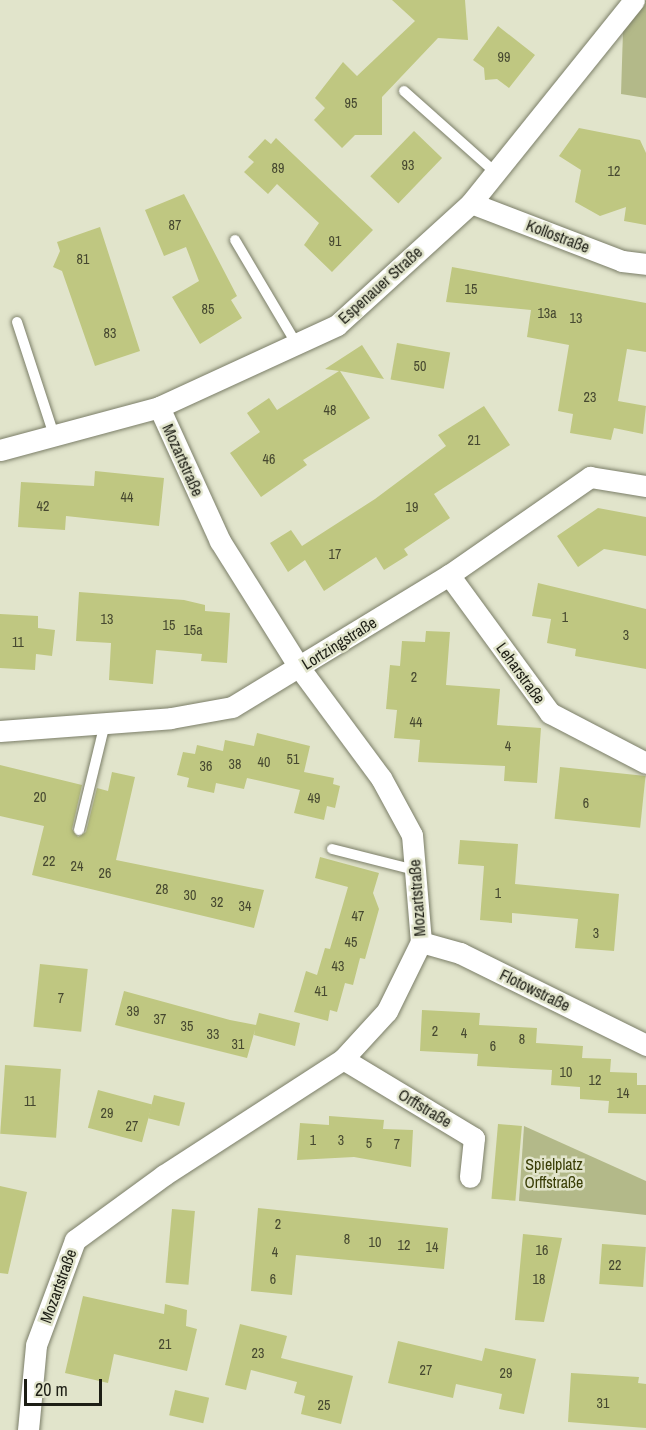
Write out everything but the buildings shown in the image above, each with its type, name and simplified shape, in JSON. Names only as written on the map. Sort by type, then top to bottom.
[{"type":"street","name":"Espenauer Straße","points":[[0,450],[159,407],[337,325],[471,203],[624,4]]},
{"type":"street","name":"Kollostraße","points":[[471,203],[622,261],[646,264]]},
{"type":"street","name":"Mozartstraße","points":[[28,1430],[36,1345],[75,1240],[164,1175],[343,1059],[387,1011],[421,942],[412,835],[381,777],[299,667],[220,541],[159,407]]},
{"type":"street","name":"Lortzingstraße","points":[[0,731],[105,723],[232,707],[449,575],[590,477],[646,486]]},
{"type":"street","name":"Leharstraße","points":[[449,575],[550,713],[646,763]]},
{"type":"street","name":"Flotowstraße","points":[[421,942],[460,953],[646,1045]]},
{"type":"street","name":"Orffstraße","points":[[343,1059],[474,1138],[470,1177]]},
{"type":"lane","points":[[404,91],[495,172]]},
{"type":"lane","points":[[235,240],[297,345]]},
{"type":"lane","points":[[16,322],[54,435]]},
{"type":"lane","points":[[79,830],[105,723]]},
{"type":"lane","points":[[332,849],[415,870]]},
{"type":"green space","points":[[624,0],[646,0],[646,98],[621,94]]},
{"type":"green space","name":"Spielplatz Orffstraße","points":[[524,1126],[646,1181],[646,1215],[519,1201]]}]
